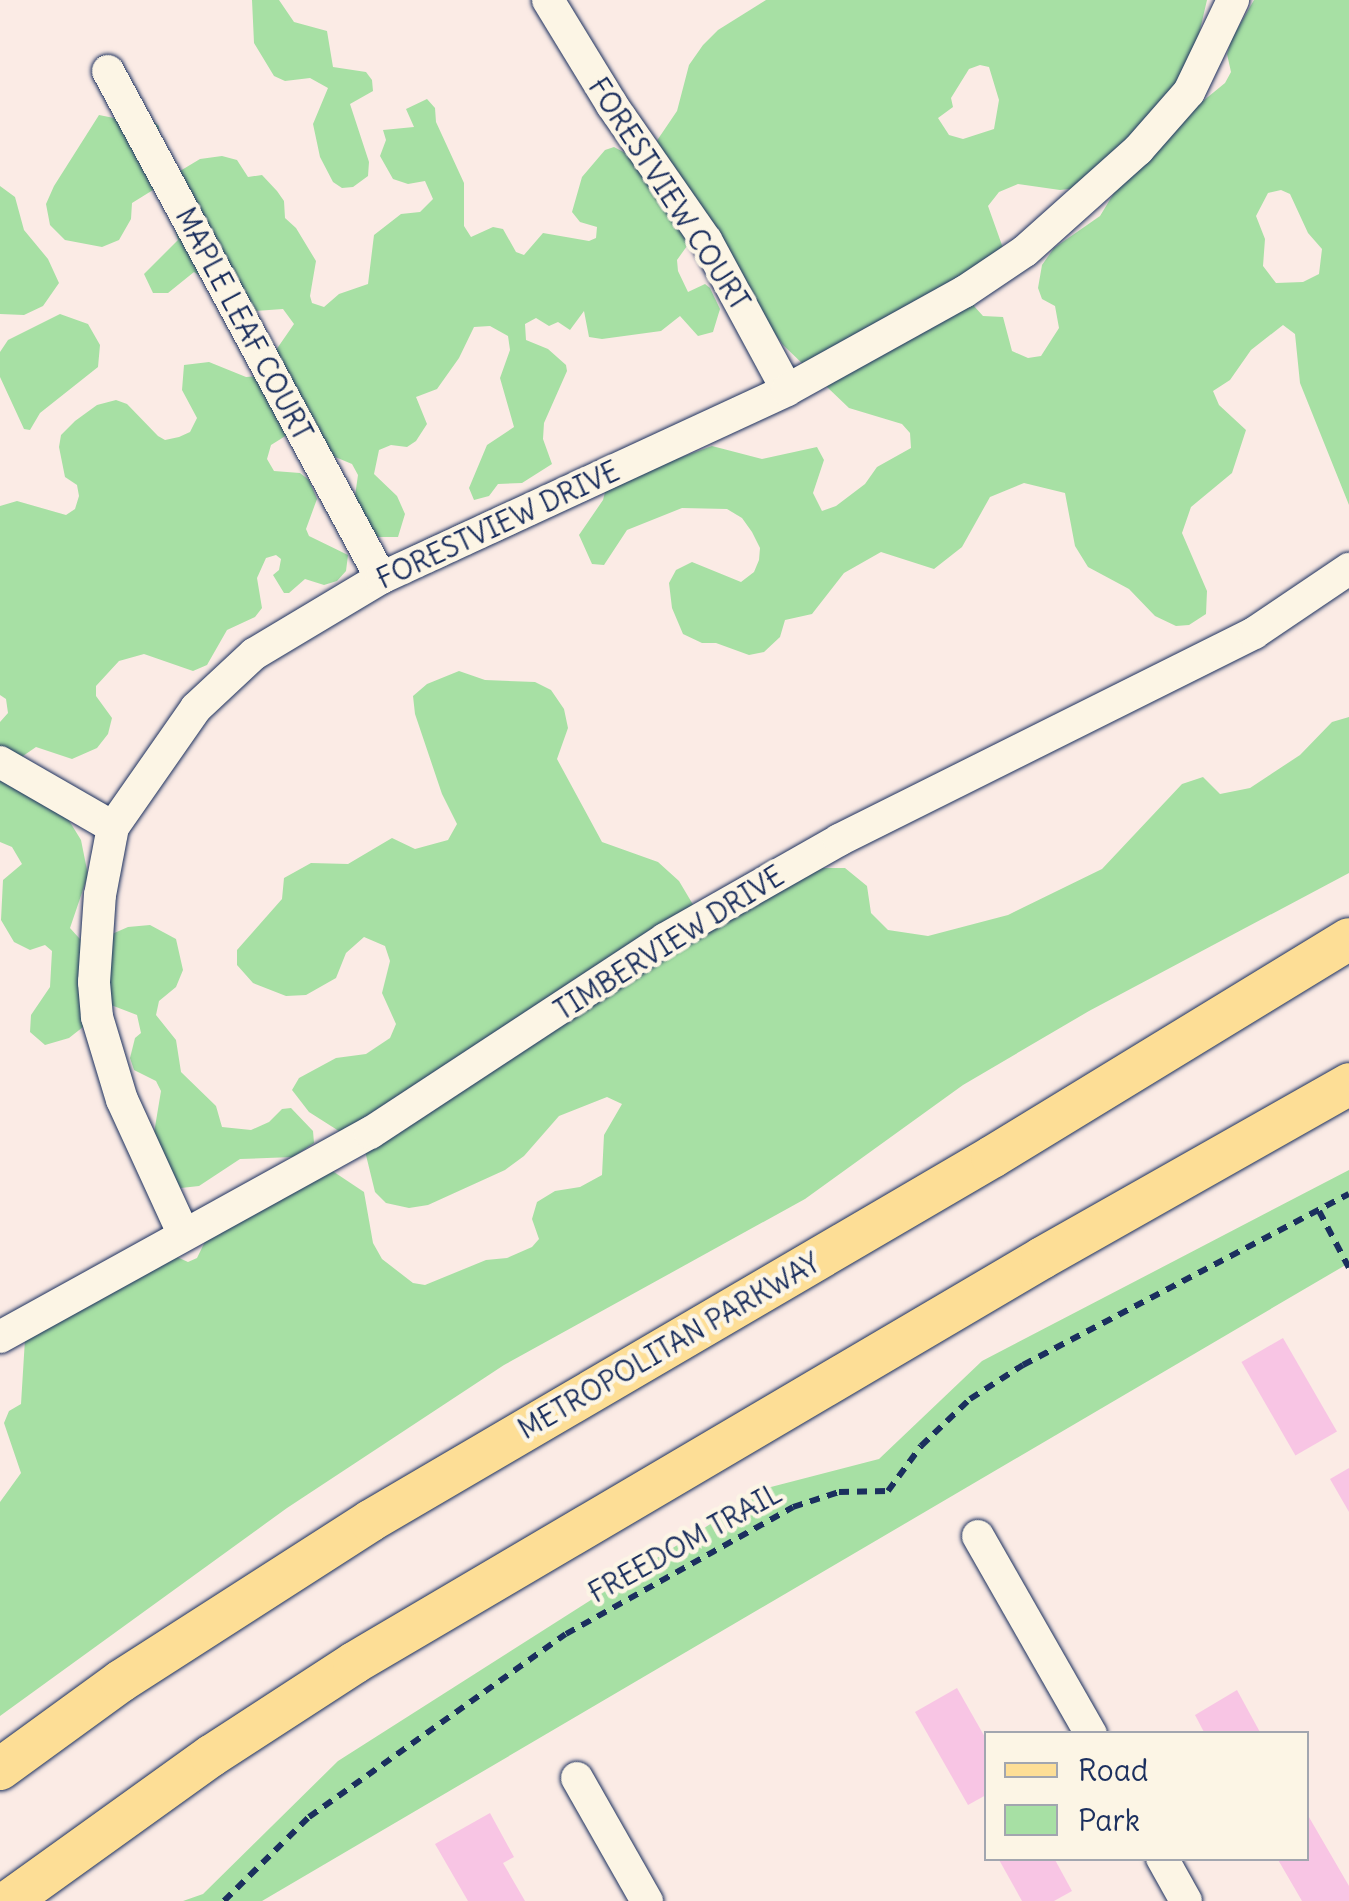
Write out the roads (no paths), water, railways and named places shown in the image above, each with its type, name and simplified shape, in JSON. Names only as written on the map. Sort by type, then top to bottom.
[{"type":"main road","name":"METROPOLITAN PARKWAY","points":[[0,1769],[136,1672],[355,1531],[992,1157],[1349,938]]},
{"type":"main road","points":[[9,1901],[211,1756],[354,1663],[1042,1258],[1349,1084]]},
{"type":"street","name":"FORESTVIEW COURT","points":[[548,0],[612,105],[706,240],[787,390]]},
{"type":"street","name":"FORESTVIEW DRIVE","points":[[183,1234],[122,1100],[98,1017],[94,982],[100,895],[113,828],[196,708],[228,674],[278,638],[381,578],[787,390],[964,292],[1072,210],[1138,150],[1190,92],[1234,0]]},
{"type":"street","name":"MAPLE LEAF COURT","points":[[108,71],[381,578]]},
{"type":"street","name":"TIMBERVIEW DRIVE","points":[[0,1337],[370,1133],[666,939],[822,850],[1254,632],[1349,569]]},
{"type":"street","points":[[0,762],[113,828]]},
{"type":"street","points":[[978,1536],[1088,1731]]},
{"type":"street","points":[[577,1778],[647,1901]]},
{"type":"street","points":[[1164,1861],[1186,1901]]}]
